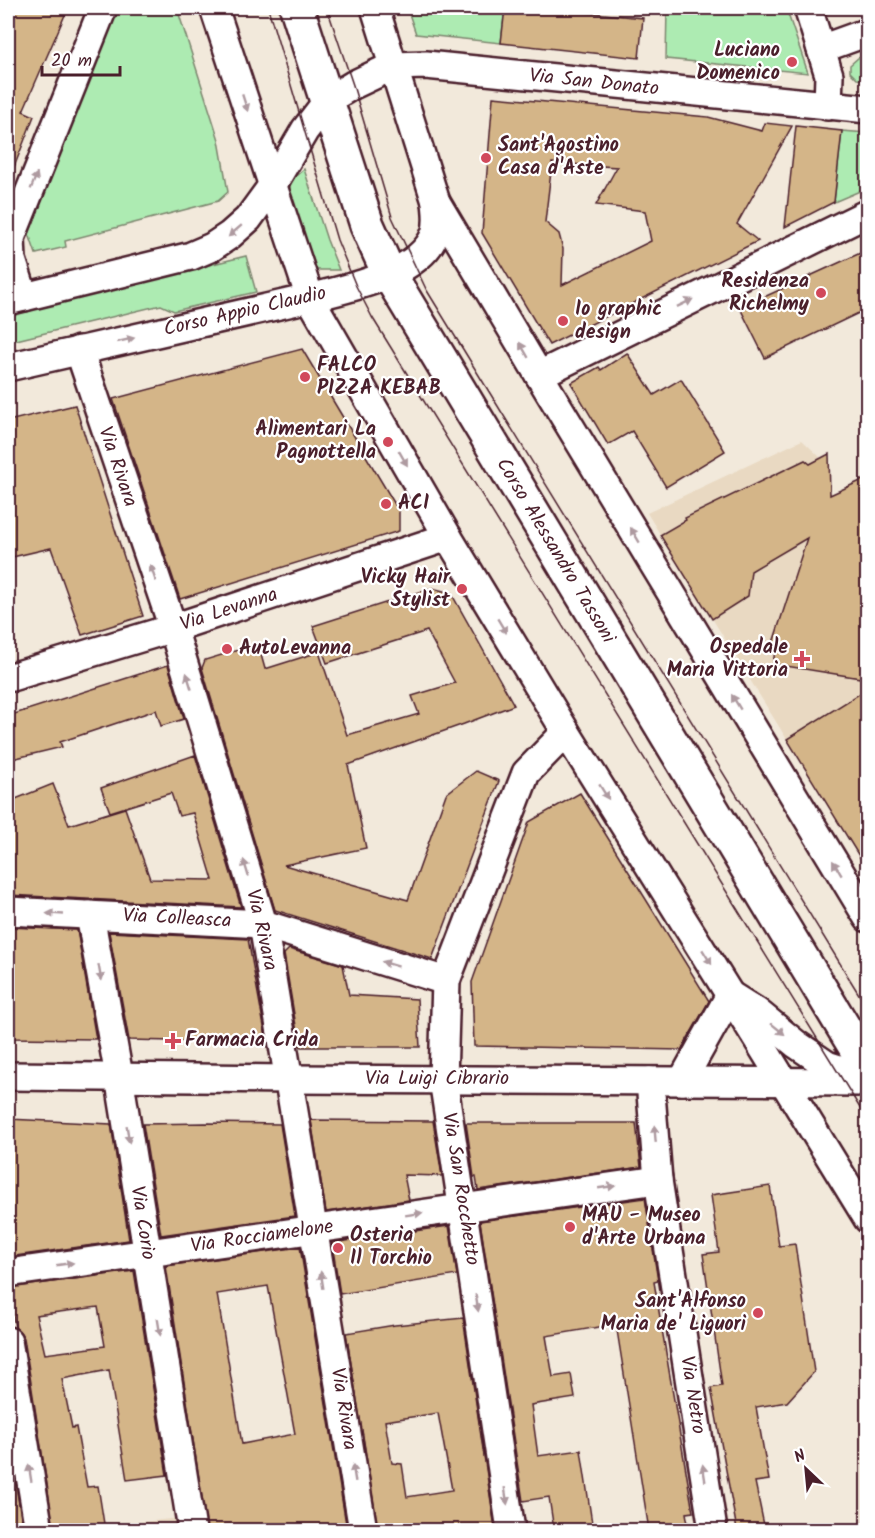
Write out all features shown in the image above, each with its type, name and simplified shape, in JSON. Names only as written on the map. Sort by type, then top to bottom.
[{"type":"main road","name":"Corso Alessandro Tassoni","points":[[297,8],[367,225],[389,274],[867,1068]]},
{"type":"street","points":[[103,8],[11,238],[16,299],[191,256],[212,247],[248,219],[272,186],[305,130],[328,100]]},
{"type":"street","points":[[214,8],[310,298],[448,537],[867,1219]]},
{"type":"street","points":[[375,8],[436,202],[538,375],[867,918]]},
{"type":"street","points":[[808,8],[829,75],[828,106]]},
{"type":"street","points":[[821,49],[867,32]]},
{"type":"street","name":"Via San Donato","points":[[328,100],[393,66],[433,66],[867,109]]},
{"type":"street","name":"Corso Appio Claudio","points":[[8,367],[310,298],[389,274],[413,261],[426,249],[434,236],[438,221],[436,202]]},
{"type":"street","points":[[538,375],[867,213]]},
{"type":"street","name":"Via Rivara","points":[[79,350],[172,628],[263,924],[363,1530]]},
{"type":"street","name":"Via Levanna","points":[[8,678],[172,628],[448,537]]},
{"type":"street","name":"Via San Rocchetto","points":[[511,1530],[443,1079],[446,981],[526,773],[566,732]]},
{"type":"street","name":"Via Colleasca","points":[[8,911],[263,924],[446,981]]},
{"type":"street","name":"Via Corio","points":[[90,915],[119,1076],[192,1530]]},
{"type":"street","points":[[730,994],[827,1065],[867,1080]]},
{"type":"street","points":[[682,1081],[730,994]]},
{"type":"street","name":"Via Luigi Cibrario","points":[[8,1076],[650,1081],[867,1080]]},
{"type":"street","name":"Via Netro","points":[[650,1081],[658,1180],[713,1530]]},
{"type":"street","name":"Via Rocciamelone","points":[[8,1273],[658,1180]]},
{"type":"street","points":[[8,1341],[39,1530]]},
{"type":"shaded area","name":"Ospedale Maria Vittoria","points":[[802,440],[821,458],[829,458],[830,495],[867,478],[867,869],[647,513]]},
{"type":"shaded area","points":[[181,1518],[183,1530],[143,1530],[142,1522]]},
{"type":"green space","points":[[116,8],[177,8],[219,140],[228,192],[218,201],[65,241],[66,247],[36,254],[29,234]]},
{"type":"green space","points":[[407,8],[505,8],[501,43],[416,34]]},
{"type":"green space","points":[[667,8],[786,8],[808,73],[666,59]]},
{"type":"green space","points":[[867,55],[867,80],[857,79],[850,72],[850,65],[858,58]]},
{"type":"green space","points":[[842,131],[867,133],[867,188],[834,202]]},
{"type":"green space","points":[[304,169],[339,270],[314,270],[288,204],[291,180]]},
{"type":"green space","points":[[246,256],[256,292],[174,311],[161,305],[8,342],[8,314]]},
{"type":"building","points":[[8,8],[68,8],[23,111],[34,116],[9,180]]},
{"type":"building","points":[[505,8],[543,8],[643,18],[639,58],[501,43]]},
{"type":"building","points":[[493,97],[708,117],[762,131],[765,123],[792,126],[737,224],[758,241],[549,345],[482,233]],"holes":[[[552,163],[617,167],[596,205],[645,211],[651,241],[562,285],[563,249],[559,234],[545,222]]]},
{"type":"building","points":[[796,126],[842,131],[834,202],[785,227]]},
{"type":"building","name":"Residenza Richelmy","points":[[867,250],[867,309],[765,358],[740,308]]},
{"type":"building","points":[[302,349],[399,511],[399,531],[180,599],[113,399]]},
{"type":"building","points":[[627,353],[654,395],[681,379],[725,451],[666,487],[632,431],[608,445],[571,383],[599,367],[601,370]]},
{"type":"building","points":[[75,405],[143,616],[82,635],[51,548],[8,558],[8,421]]},
{"type":"building","points":[[829,454],[830,495],[867,478],[867,679],[773,664],[775,651],[772,646],[807,538],[751,571],[748,596],[712,619],[660,535],[686,520],[685,518],[805,460],[810,464]]},
{"type":"building","points":[[432,588],[451,593],[514,705],[348,765],[366,848],[284,865],[408,900],[446,794],[476,771],[499,781],[432,959],[275,910],[202,668],[205,660],[258,644],[265,669],[319,652],[347,735],[419,714],[412,696],[455,683],[427,631],[327,663],[313,626]]},
{"type":"building","points":[[168,665],[184,719],[161,726],[156,710],[60,742],[62,747],[8,760],[8,716]]},
{"type":"building","points":[[867,689],[867,869],[787,739]]},
{"type":"building","points":[[195,755],[241,907],[8,895],[8,802],[53,784],[69,825],[125,808],[150,879],[213,880],[193,813],[179,816],[171,793],[110,812],[101,788]]},
{"type":"building","points":[[580,793],[709,1001],[681,1050],[474,1046],[472,982],[529,822]]},
{"type":"building","points":[[8,927],[77,930],[96,1039],[8,1038]]},
{"type":"building","points":[[109,932],[248,939],[267,1043],[129,1040]]},
{"type":"building","points":[[289,949],[343,965],[349,995],[417,999],[420,1047],[301,1047],[284,954]]},
{"type":"building","points":[[8,1119],[111,1124],[129,1240],[8,1257]]},
{"type":"building","points":[[311,1120],[433,1121],[442,1176],[404,1175],[409,1200],[326,1212]]},
{"type":"building","points":[[466,1123],[636,1123],[641,1167],[478,1190]]},
{"type":"building","points":[[143,1124],[280,1124],[295,1216],[161,1235]]},
{"type":"building","name":"Sant'Alfonso Maria de' Liguori","points":[[770,1186],[779,1246],[795,1244],[814,1372],[787,1402],[756,1407],[769,1480],[755,1482],[765,1530],[737,1530],[711,1388],[722,1386],[703,1254],[719,1252],[711,1195]]},
{"type":"building","points":[[645,1198],[658,1281],[654,1282],[693,1512],[686,1513],[689,1530],[649,1530],[616,1324],[546,1336],[553,1377],[571,1374],[575,1398],[531,1405],[538,1456],[581,1450],[593,1530],[554,1530],[549,1497],[523,1501],[480,1221]]},
{"type":"building","points":[[449,1226],[457,1275],[340,1294],[332,1243]]},
{"type":"building","points":[[300,1247],[347,1530],[207,1530],[166,1266]],"holes":[[[268,1286],[295,1434],[242,1444],[217,1294]]]},
{"type":"building","points":[[134,1271],[167,1475],[127,1480],[109,1370],[62,1379],[72,1428],[76,1427],[87,1487],[98,1486],[105,1530],[54,1530],[24,1338],[15,1327],[8,1288]],"holes":[[[98,1307],[105,1346],[45,1354],[36,1315]]]},
{"type":"building","points":[[463,1318],[495,1528],[493,1530],[378,1530],[346,1333]],"holes":[[[438,1413],[452,1490],[407,1497],[402,1464],[392,1463],[385,1421]]]},
{"type":"building","points":[[8,1435],[23,1530],[8,1530]]},
{"type":"tram line","points":[[268,8],[337,240],[372,317],[868,1121]]},
{"type":"tram line","points":[[327,8],[353,85],[392,217],[426,289],[868,1009]]},
{"type":"place","name":"Luciano Domenico","points":[[792,62]]},
{"type":"place","name":"Sant'Agostino Casa d'Aste","points":[[486,158]]},
{"type":"place","name":"Residenza Richelmy","points":[[821,293]]},
{"type":"place","name":"Io graphic design","points":[[563,321]]},
{"type":"place","name":"FALCO PIZZA KEBAB","points":[[305,377]]},
{"type":"place","name":"Alimentari La Pagnottella","points":[[388,442]]},
{"type":"place","name":"ACI","points":[[386,504]]},
{"type":"place","name":"Vicky Hair Stylist","points":[[462,589]]},
{"type":"place","name":"AutoLevanna","points":[[227,649]]},
{"type":"place","name":"Ospedale Maria Vittoria","points":[[802,659]]},
{"type":"place","name":"Farmacia Crida","points":[[173,1041]]},
{"type":"place","name":"MAU - Museo d'Arte Urbana","points":[[570,1227]]},
{"type":"place","name":"Osteria Il Torchio","points":[[338,1248]]},
{"type":"place","name":"Sant'Alfonso Maria de' Liguori","points":[[758,1313]]}]
